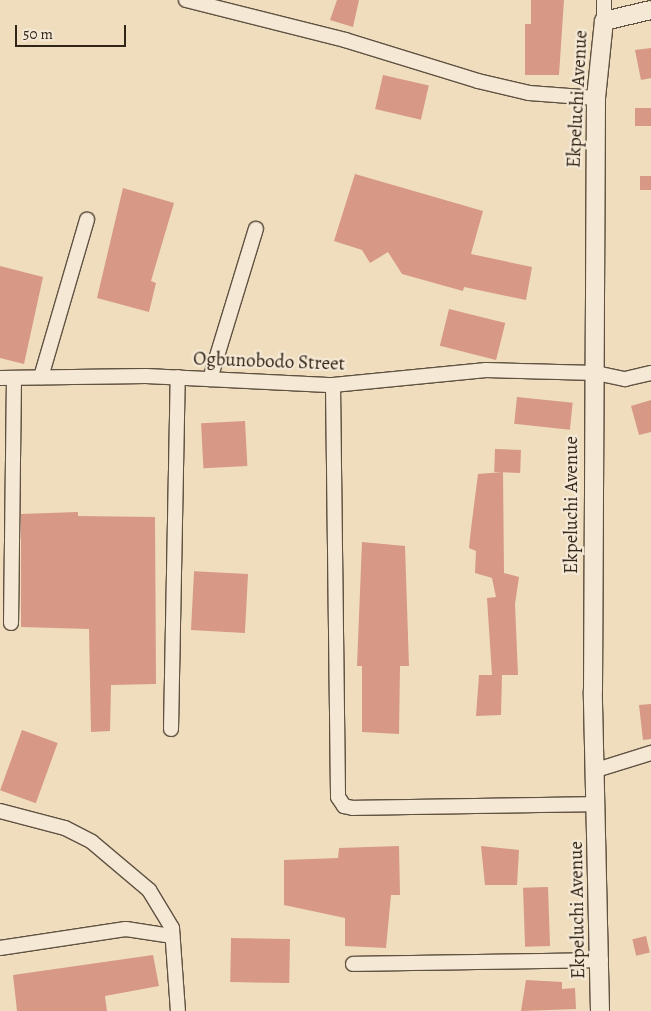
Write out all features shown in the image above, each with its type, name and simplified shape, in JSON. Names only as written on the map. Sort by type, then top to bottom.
[{"type":"street","points":[[186,0],[512,89],[596,98]]},
{"type":"street","name":"Ekpeluchi Avenue","points":[[600,1011],[601,960],[596,770],[596,98],[604,21],[604,0]]},
{"type":"street","points":[[604,21],[651,10]]},
{"type":"street","points":[[41,377],[87,220]]},
{"type":"street","points":[[210,379],[256,229]]},
{"type":"street","name":"Ogbunobodo Street","points":[[0,378],[178,377],[332,385],[477,370],[596,373],[626,379],[651,374]]},
{"type":"street","points":[[171,729],[178,377]]},
{"type":"street","points":[[11,623],[14,379]]},
{"type":"street","points":[[332,385],[338,797],[344,806],[353,808],[597,804]]},
{"type":"street","points":[[596,770],[651,753]]},
{"type":"street","points":[[0,811],[65,828],[92,842],[149,890],[164,910],[172,936],[178,1011]]},
{"type":"street","points":[[0,948],[126,929],[172,936]]},
{"type":"street","points":[[353,964],[601,960]]},
{"type":"building","points":[[337,0],[359,0],[353,27],[330,20]]},
{"type":"building","points":[[531,0],[564,0],[559,75],[525,75],[525,24],[531,24]]},
{"type":"building","points":[[651,48],[651,78],[641,80],[635,50]]},
{"type":"building","points":[[383,75],[429,86],[421,120],[375,109]]},
{"type":"building","points":[[635,108],[651,108],[651,126],[635,126]]},
{"type":"building","points":[[355,174],[483,211],[471,254],[532,267],[526,300],[464,287],[463,291],[402,274],[388,252],[370,263],[362,250],[334,241]]},
{"type":"building","points":[[640,176],[651,176],[651,190],[640,190]]},
{"type":"building","points":[[123,188],[174,203],[151,281],[156,283],[149,312],[97,298]]},
{"type":"building","points":[[0,266],[43,277],[24,364],[0,358]]},
{"type":"building","points":[[449,309],[505,323],[496,360],[440,346]]},
{"type":"building","points":[[517,397],[573,403],[570,430],[514,424]]},
{"type":"building","points":[[651,400],[651,432],[639,435],[631,406]]},
{"type":"building","points":[[245,421],[247,466],[203,468],[201,423]]},
{"type":"building","points":[[495,449],[521,450],[520,473],[494,472]]},
{"type":"building","points":[[503,472],[504,573],[519,577],[515,604],[518,675],[502,675],[501,715],[476,716],[479,675],[492,675],[487,598],[496,597],[492,578],[475,573],[476,551],[469,548],[471,529],[478,474]]},
{"type":"building","points":[[78,512],[78,516],[155,517],[156,684],[111,685],[110,731],[91,732],[89,629],[21,627],[21,514]]},
{"type":"building","points":[[362,542],[405,546],[409,666],[400,666],[399,734],[362,732],[362,666],[357,666]]},
{"type":"building","points":[[194,571],[248,574],[245,633],[191,630]]},
{"type":"building","points":[[651,704],[651,739],[643,740],[639,705]]},
{"type":"building","points":[[22,730],[58,743],[36,803],[0,790]]},
{"type":"building","points":[[399,846],[400,895],[391,895],[386,948],[345,946],[345,918],[284,905],[284,860],[338,858],[339,848]]},
{"type":"building","points":[[481,846],[519,850],[517,885],[485,885]]},
{"type":"building","points":[[548,887],[550,946],[525,947],[523,888]]},
{"type":"building","points":[[646,936],[650,953],[636,956],[632,939]]},
{"type":"building","points":[[231,938],[290,939],[289,983],[230,982]]},
{"type":"building","points":[[153,955],[159,986],[105,996],[107,1011],[17,1011],[13,975]]},
{"type":"building","points":[[526,980],[562,982],[562,989],[575,988],[576,1009],[521,1011]]}]
